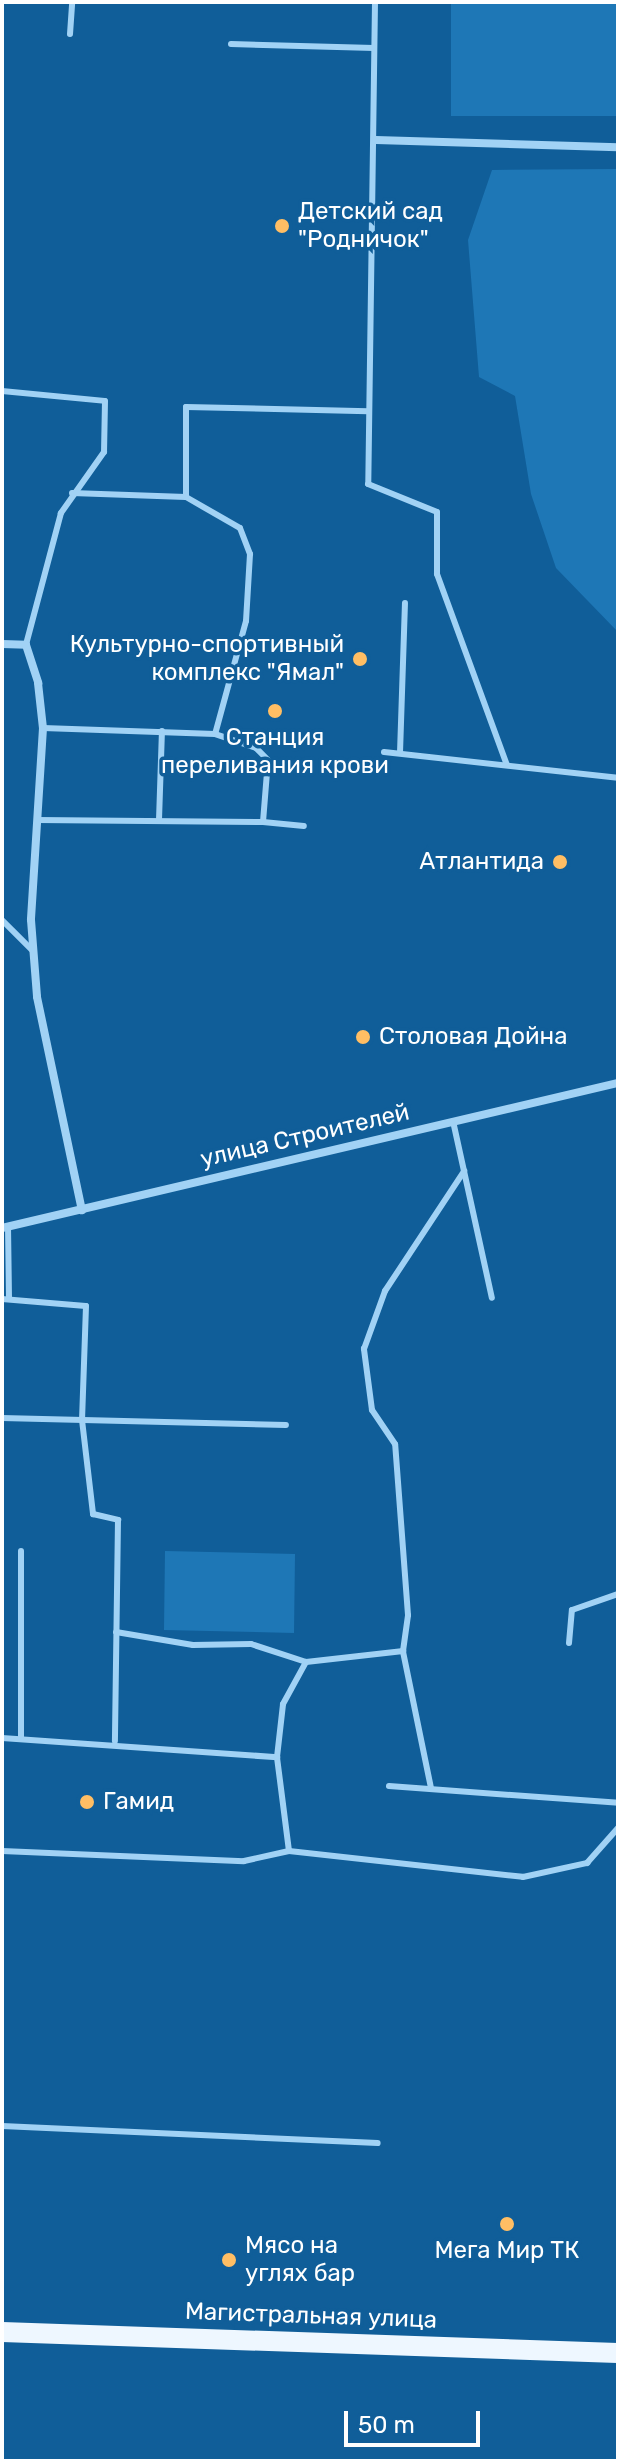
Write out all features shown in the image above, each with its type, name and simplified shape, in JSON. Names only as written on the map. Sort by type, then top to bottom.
[{"type":"main road","name":"Магистральная улица","points":[[2,2332],[618,2353]]},
{"type":"street","points":[[376,140],[618,147]]},
{"type":"street","points":[[2,644],[26,645],[43,728],[36,820],[33,951],[82,1210]]},
{"type":"street","name":"улица Строителей","points":[[5,1227],[618,1083]]},
{"type":"lane","points":[[70,34],[72,2]]},
{"type":"lane","points":[[375,2],[376,140],[368,484],[437,512],[437,574],[507,765]]},
{"type":"lane","points":[[231,44],[374,48]]},
{"type":"lane","points":[[2,391],[105,401],[104,452],[72,493],[26,645]]},
{"type":"lane","points":[[186,497],[186,407],[368,411]]},
{"type":"lane","points":[[72,493],[186,497],[225,514],[250,554],[243,645],[215,734]]},
{"type":"lane","points":[[400,753],[405,603]]},
{"type":"lane","points":[[43,728],[215,734],[256,748],[268,760],[263,822]]},
{"type":"lane","points":[[159,820],[162,731]]},
{"type":"lane","points":[[384,752],[618,778]]},
{"type":"lane","points":[[36,820],[263,822],[304,826]]},
{"type":"lane","points":[[2,920],[33,951]]},
{"type":"lane","points":[[453,1121],[492,1298]]},
{"type":"lane","points":[[431,1788],[403,1651],[408,1615],[395,1444],[372,1410],[364,1349],[385,1291],[464,1171]]},
{"type":"lane","points":[[5,1227],[5,1299],[86,1306],[82,1420],[93,1514],[118,1520],[115,1741]]},
{"type":"lane","points":[[2,1418],[286,1425]]},
{"type":"lane","points":[[21,1551],[21,1739]]},
{"type":"lane","points":[[569,1643],[572,1610],[618,1594]]},
{"type":"lane","points":[[116,1632],[193,1645],[251,1644],[306,1662],[403,1651]]},
{"type":"lane","points":[[289,1851],[277,1757],[283,1704],[306,1662]]},
{"type":"lane","points":[[2,1738],[115,1741],[277,1757]]},
{"type":"lane","points":[[389,1786],[618,1803]]},
{"type":"lane","points":[[2,1851],[244,1861],[289,1851],[523,1877],[587,1863],[618,1828]]},
{"type":"lane","points":[[2,2126],[378,2143]]},
{"type":"shaded area","points":[[451,2],[618,2],[618,116],[451,116]]},
{"type":"shaded area","points":[[618,169],[618,632],[556,568],[531,494],[515,396],[479,377],[468,240],[492,170]]},
{"type":"shaded area","points":[[165,1551],[295,1554],[294,1633],[164,1630]]},
{"type":"place","name":"Детский сад \"Родничок\"","points":[[282,226]]},
{"type":"place","name":"Культурно-спортивный комплекс \"Ямал\"","points":[[360,659]]},
{"type":"place","name":"Станция переливания крови","points":[[275,711]]},
{"type":"place","name":"Атлантида","points":[[560,862]]},
{"type":"place","name":"Столовая Дойна","points":[[363,1037]]},
{"type":"place","name":"Гамид","points":[[87,1802]]},
{"type":"place","name":"Мега Мир ТК","points":[[507,2224]]},
{"type":"place","name":"Мясо на углях бар","points":[[229,2260]]}]
